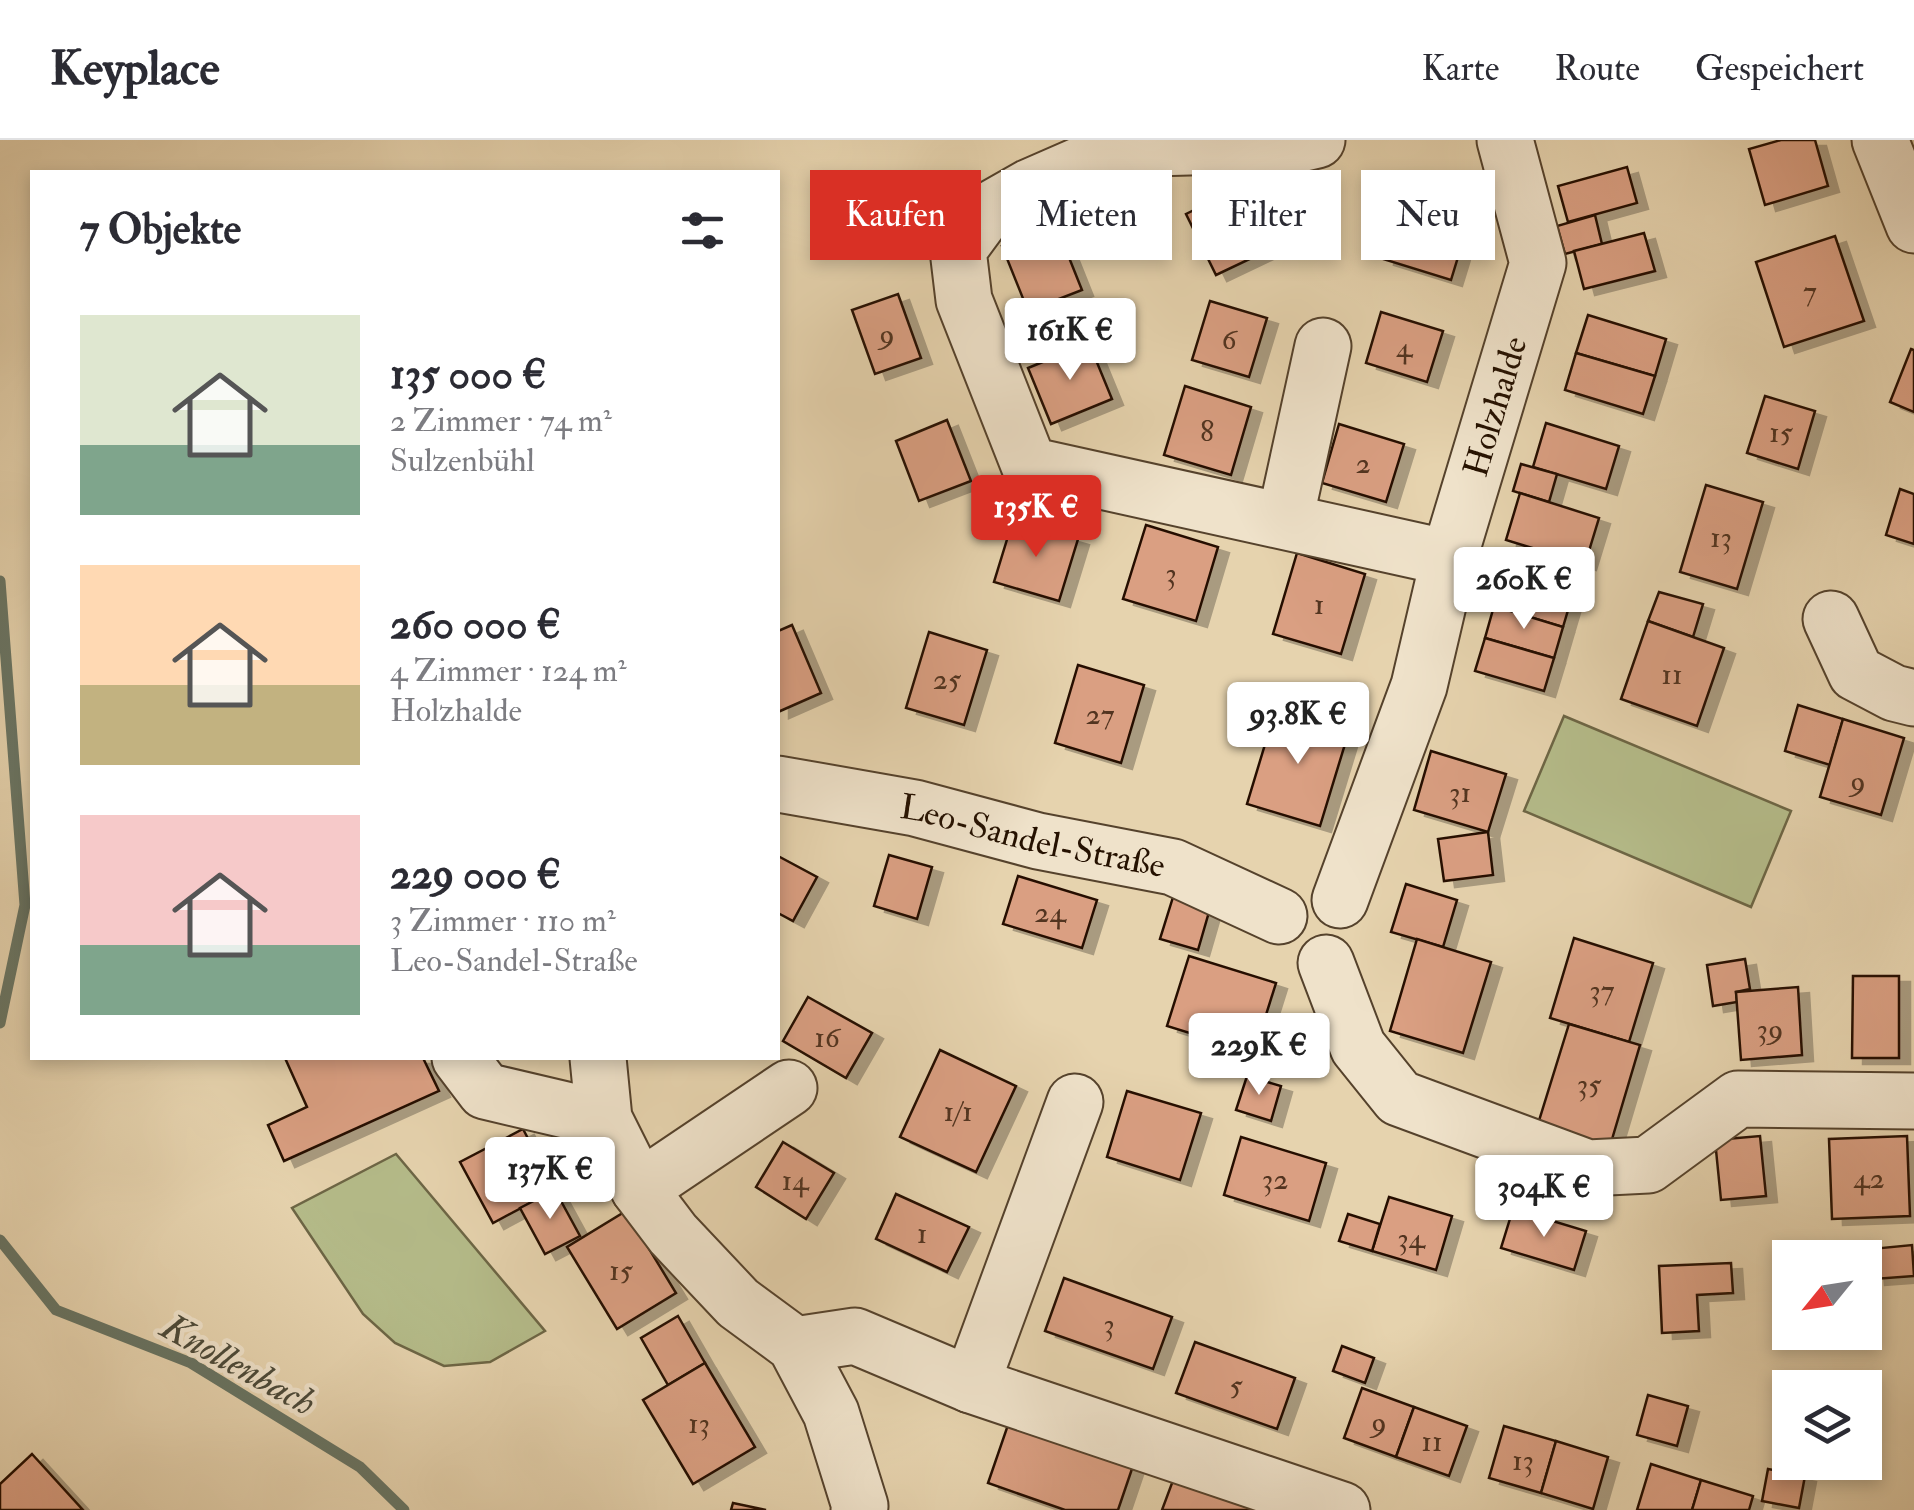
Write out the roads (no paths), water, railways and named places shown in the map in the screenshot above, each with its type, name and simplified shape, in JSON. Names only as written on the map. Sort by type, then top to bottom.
[{"type":"street","points":[[1317,140],[1300,144],[1117,149],[1030,187],[986,212],[958,250],[964,300],[1029,466],[1450,558]]},
{"type":"street","name":"Holzhalde","points":[[1340,900],[1418,686],[1450,558],[1538,262],[1505,140]]},
{"type":"street","points":[[1880,140],[1914,225]]},
{"type":"street","points":[[1285,520],[1323,346]]},
{"type":"street","points":[[1831,619],[1856,673],[1894,693],[1914,698]]},
{"type":"street","name":"Leo-Sandel-Straße","points":[[780,784],[915,808],[1038,841],[1173,867],[1279,916]]},
{"type":"street","points":[[1323,891],[1340,900],[1350,916],[1351,934],[1346,948],[1326,963],[1308,964],[1286,952],[1278,936],[1279,916],[1287,902],[1302,892],[1323,891]]},
{"type":"street","points":[[1326,963],[1358,1047],[1399,1098],[1588,1168],[1648,1165],[1738,1098],[1914,1101]]},
{"type":"street","points":[[462,1060],[485,1091],[604,1119]]},
{"type":"street","points":[[598,1060],[604,1119],[639,1188],[673,1234],[738,1303],[795,1345],[831,1413],[859,1510]]},
{"type":"street","points":[[639,1188],[789,1088]]},
{"type":"street","points":[[971,1385],[1075,1102]]},
{"type":"street","points":[[795,1345],[855,1336],[971,1385],[1342,1510]]},
{"type":"waterway","name":"Knollenbach","points":[[0,581],[25,905],[0,1023]]},
{"type":"waterway","name":"Knollenbach","points":[[0,1240],[56,1310],[191,1363],[360,1467],[404,1510]]}]
